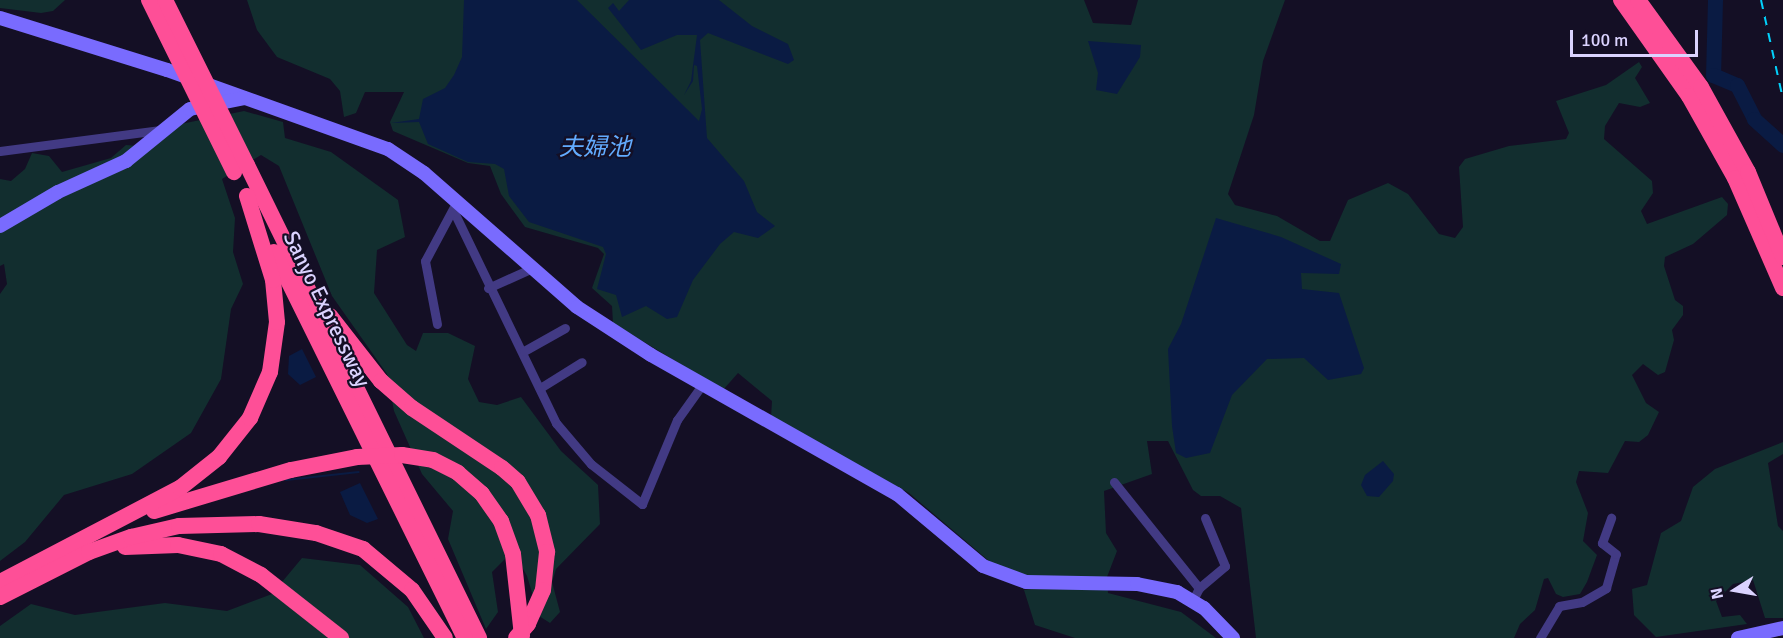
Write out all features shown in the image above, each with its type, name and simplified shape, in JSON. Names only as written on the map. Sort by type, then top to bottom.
[{"type":"highway","name":"Sanyo Expressway","points":[[149,0],[240,168],[275,222],[479,638]]},
{"type":"highway","name":"Sanyo Expressway","points":[[165,0],[240,168],[247,196],[465,638]]},
{"type":"highway","points":[[1621,0],[1689,96],[1735,178],[1783,288]]},
{"type":"highway","points":[[1638,0],[1701,87],[1748,172],[1783,257]]},
{"type":"highway","points":[[0,582],[95,533],[198,475],[235,441],[262,397],[276,345],[277,299],[247,196]]},
{"type":"highway","points":[[275,222],[334,322],[381,381],[420,413],[502,468],[518,482],[538,515],[547,552],[543,590],[528,624],[516,638]]},
{"type":"highway","points":[[95,533],[192,498],[357,457],[402,454],[433,460],[464,476],[482,494],[501,521],[513,554],[522,638]]},
{"type":"highway","points":[[0,597],[63,564],[120,540],[179,526],[259,524],[316,533],[363,549],[395,573],[445,638]]},
{"type":"highway","points":[[63,564],[109,550],[152,544],[221,554],[261,575],[341,638]]},
{"type":"street","points":[[0,18],[388,149],[577,307],[702,385],[897,494],[996,573],[1026,582],[1156,587],[1196,594]]},
{"type":"street","points":[[0,226],[58,192],[126,161],[159,130],[190,109],[244,99]]},
{"type":"street","points":[[0,151],[159,130]]},
{"type":"street","points":[[454,206],[488,288],[525,351],[531,378],[540,388],[574,448],[642,504],[676,420],[702,385]]},
{"type":"street","points":[[437,324],[425,261],[454,206]]},
{"type":"street","points":[[488,288],[530,269]]},
{"type":"street","points":[[525,351],[565,328]]},
{"type":"street","points":[[540,388],[582,362]]},
{"type":"street","points":[[1114,482],[1196,594],[1233,638]]},
{"type":"street","points":[[1196,594],[1225,566],[1205,518]]},
{"type":"street","points":[[1540,638],[1559,606],[1582,602],[1606,588],[1616,554],[1602,543],[1611,518]]},
{"type":"street","points":[[1738,638],[1783,628]]},
{"type":"green space","points":[[0,0],[65,0],[53,11],[41,13],[0,8]]},
{"type":"green space","points":[[247,0],[1084,0],[1093,23],[1131,25],[1138,0],[1285,0],[1263,61],[1254,115],[1228,194],[1235,205],[1277,216],[1320,241],[1330,241],[1348,200],[1388,183],[1408,194],[1439,234],[1455,238],[1463,227],[1459,167],[1465,159],[1509,146],[1566,139],[1569,133],[1556,101],[1606,85],[1639,62],[1642,67],[1635,78],[1650,103],[1640,107],[1619,103],[1605,126],[1604,139],[1652,181],[1653,193],[1641,211],[1647,224],[1722,197],[1728,204],[1727,215],[1693,244],[1665,257],[1664,266],[1675,300],[1683,306],[1683,315],[1672,330],[1674,340],[1665,372],[1658,375],[1643,364],[1632,375],[1646,403],[1659,412],[1648,435],[1639,442],[1625,441],[1608,473],[1579,471],[1576,482],[1588,513],[1583,541],[1597,555],[1587,582],[1580,594],[1563,597],[1556,594],[1548,578],[1544,579],[1535,610],[1520,624],[1514,638],[1256,638],[1241,508],[1220,496],[1201,496],[1193,490],[1168,441],[1147,441],[1152,474],[1104,491],[1106,533],[1117,551],[1107,577],[1108,593],[1181,612],[1216,638],[1075,638],[1035,625],[1024,590],[1044,587],[1033,578],[995,566],[909,493],[771,417],[772,401],[738,373],[723,390],[613,323],[612,306],[592,288],[604,254],[598,248],[525,227],[501,194],[490,166],[468,163],[393,131],[390,122],[404,92],[365,92],[356,113],[344,117],[340,91],[330,79],[277,57],[257,30]]},
{"type":"green space","points":[[244,111],[283,122],[285,138],[331,152],[398,200],[405,237],[377,250],[374,293],[407,345],[416,351],[423,333],[448,333],[475,346],[468,379],[479,402],[497,405],[521,397],[561,451],[598,485],[600,524],[556,569],[552,582],[560,612],[550,623],[539,616],[527,576],[513,551],[492,572],[498,612],[486,629],[448,539],[453,511],[422,474],[394,411],[387,374],[332,296],[279,166],[261,155],[222,179],[235,218],[233,252],[243,284],[231,309],[221,379],[191,433],[132,474],[64,495],[25,542],[0,561],[0,294],[7,284],[4,264],[0,266],[0,179],[11,181],[25,169],[32,153],[49,156],[62,172],[111,158],[126,145],[151,147],[176,125]]},
{"type":"green space","points":[[1783,442],[1783,454],[1768,463],[1778,526],[1783,531],[1783,618],[1765,618],[1753,580],[1733,584],[1716,601],[1722,617],[1740,615],[1747,624],[1656,637],[1634,615],[1632,589],[1647,585],[1661,533],[1681,521],[1693,487],[1715,469]]},
{"type":"green space","points":[[302,558],[360,565],[408,607],[424,638],[0,638],[0,626],[31,604],[75,615],[165,603],[227,611],[272,594]]},
{"type":"water","name":"夫婦池","points":[[464,0],[577,0],[699,121],[702,109],[697,66],[694,65],[693,81],[684,95],[691,81],[697,35],[677,35],[641,50],[608,8],[613,3],[619,11],[629,0],[719,0],[752,26],[788,44],[794,60],[788,64],[708,33],[700,40],[707,138],[744,181],[757,212],[775,226],[758,238],[734,232],[720,244],[693,280],[677,317],[667,319],[646,306],[622,317],[616,295],[597,289],[606,254],[603,247],[529,222],[509,196],[504,169],[495,164],[468,162],[428,144],[419,122],[391,123],[419,119],[423,99],[445,88],[454,75],[462,57]]},
{"type":"water","points":[[1088,41],[1141,45],[1140,57],[1117,94],[1096,90],[1098,73]]},
{"type":"water","points":[[1216,218],[1281,237],[1341,264],[1339,274],[1301,273],[1302,289],[1339,293],[1364,368],[1361,374],[1328,380],[1304,358],[1267,359],[1232,395],[1210,453],[1186,458],[1176,453],[1172,426],[1168,349],[1181,324]]},
{"type":"water","points":[[302,349],[316,377],[300,385],[288,374],[289,356]]},
{"type":"water","points":[[1383,461],[1394,474],[1393,481],[1379,497],[1367,496],[1361,485],[1365,475]]},
{"type":"water","points":[[360,483],[378,519],[367,523],[350,515],[340,492]]},
{"type":"waterway","points":[[1715,0],[1713,75],[1737,85],[1754,119],[1783,145]]},
{"type":"waterway","points":[[286,480],[359,472]]},
{"type":"railway","points":[[1761,0],[1783,99]]}]
